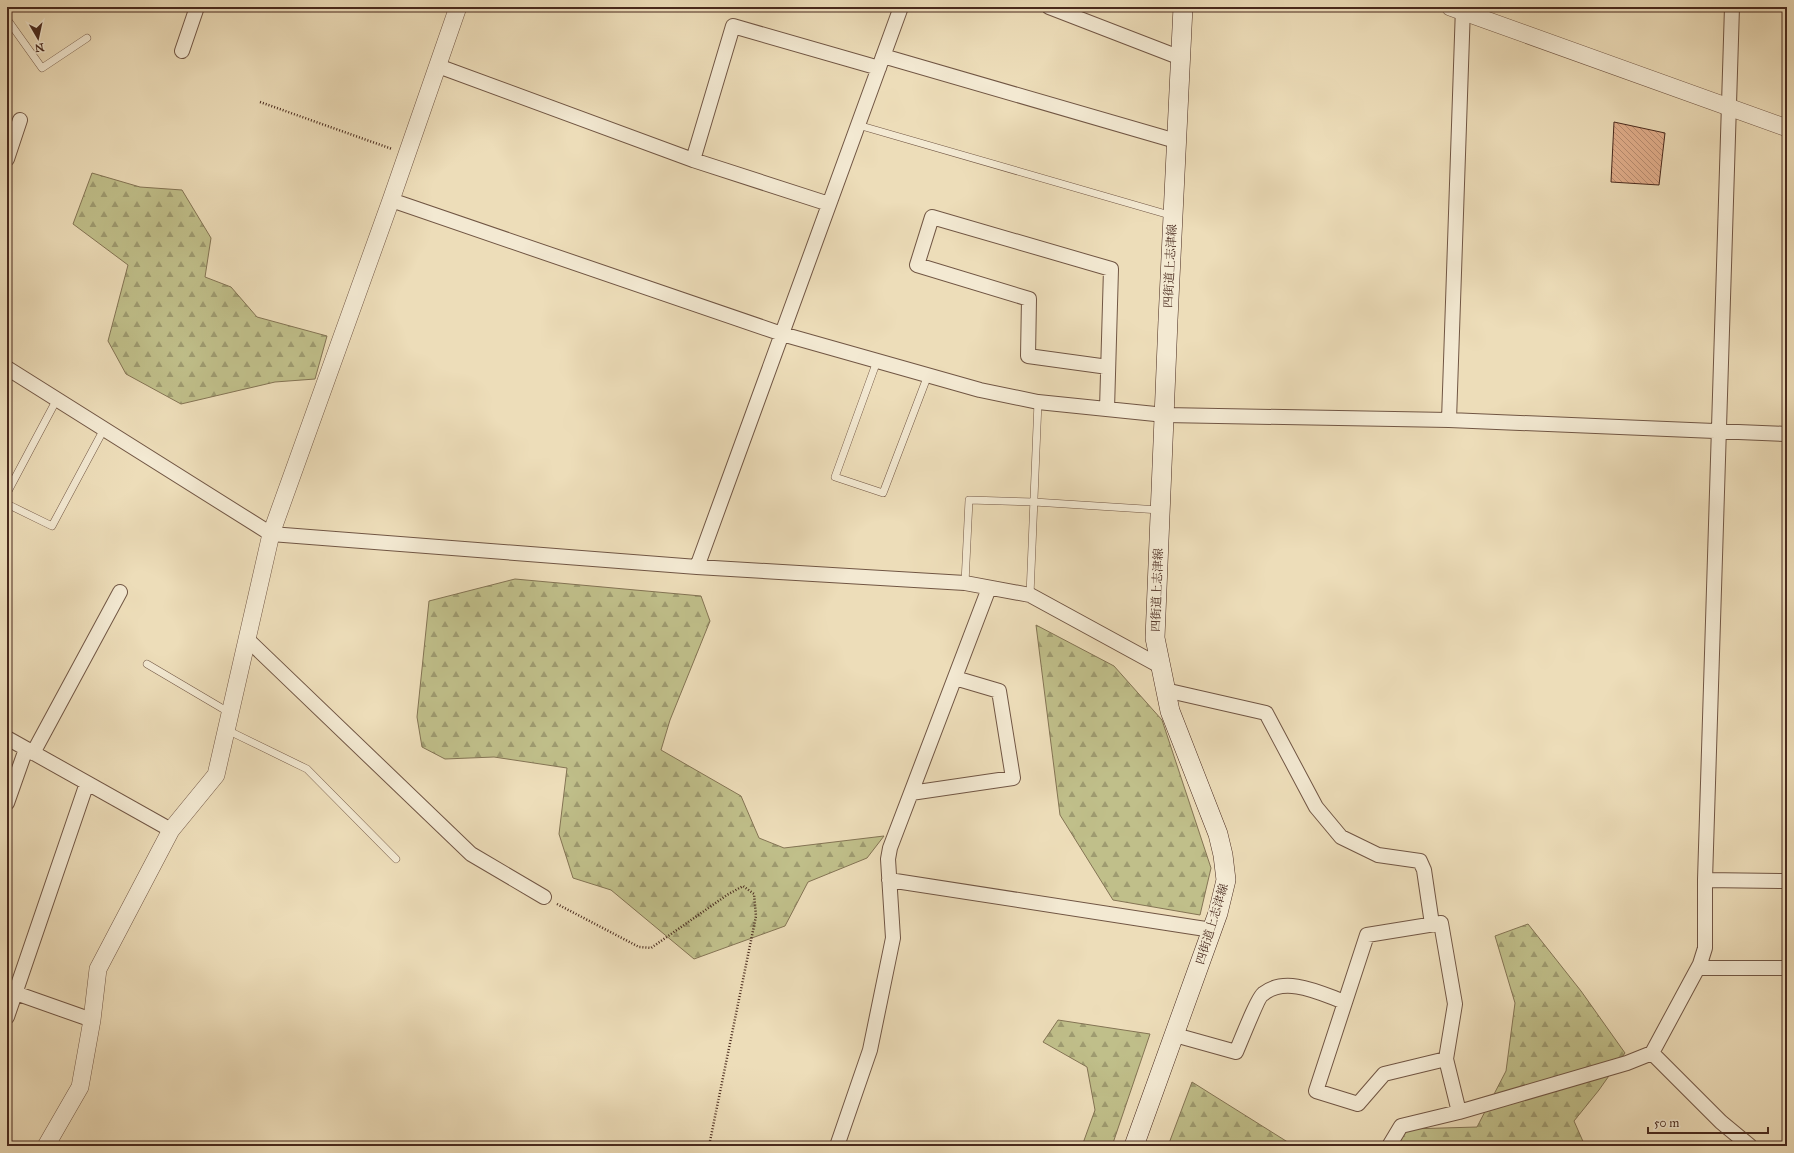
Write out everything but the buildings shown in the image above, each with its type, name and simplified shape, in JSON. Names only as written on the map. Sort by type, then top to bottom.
[{"type":"main road","name":"四街道上志津線","points":[[1134,1146],[1212,930],[1226,880],[1223,855],[1218,834],[1170,711],[1155,638],[1183,7]]},
{"type":"street","points":[[182,51],[197,7]]},
{"type":"street","points":[[46,1146],[80,1087],[92,1020],[98,969],[171,830],[216,775],[271,534],[391,200],[458,7]]},
{"type":"street","points":[[697,567],[901,7]]},
{"type":"street","points":[[1049,7],[1181,58]]},
{"type":"street","points":[[1389,1146],[1401,1126],[1459,1112],[1627,1063],[1652,1053],[1698,968],[1705,948],[1705,880],[1732,7]]},
{"type":"street","points":[[1449,420],[1459,9],[1787,128]]},
{"type":"street","points":[[693,160],[733,26],[881,62],[1176,141]]},
{"type":"street","points":[[438,66],[693,160],[829,204]]},
{"type":"street","points":[[7,159],[20,120]]},
{"type":"street","points":[[391,200],[782,334],[980,390],[1038,402],[1164,415],[1449,420],[1787,434]]},
{"type":"street","points":[[1107,409],[1111,269],[932,217],[918,265],[1030,298],[1028,356],[1108,367]]},
{"type":"street","points":[[7,368],[271,534],[697,567],[965,583],[1030,595],[1160,666]]},
{"type":"street","points":[[837,1146],[870,1050],[892,945],[893,938],[888,859],[890,848],[989,588]]},
{"type":"street","points":[[7,803],[29,751],[120,592]]},
{"type":"street","points":[[247,639],[471,854],[544,897]]},
{"type":"street","points":[[911,793],[1013,778],[999,691],[955,678]]},
{"type":"street","points":[[1165,690],[1266,712],[1316,806],[1341,837],[1378,854],[1420,861],[1424,870],[1432,924]]},
{"type":"street","points":[[7,738],[171,830]]},
{"type":"street","points":[[7,1017],[11,992],[87,783]]},
{"type":"street","points":[[889,880],[1212,930]]},
{"type":"street","points":[[1705,880],[1787,881]]},
{"type":"street","points":[[1446,1059],[1384,1074],[1358,1104],[1316,1091],[1367,935],[1441,922],[1455,1004],[1446,1059],[1459,1112]]},
{"type":"street","points":[[1698,968],[1787,968]]},
{"type":"street","points":[[1175,1035],[1236,1052],[1262,994],[1277,987],[1295,986],[1345,1002]]},
{"type":"street","points":[[11,992],[92,1020]]},
{"type":"street","points":[[1652,1053],[1721,1122],[1750,1146]]},
{"type":"lane","points":[[7,19],[42,68],[87,38]]},
{"type":"lane","points":[[858,126],[1173,216]]},
{"type":"lane","points":[[877,361],[835,477],[883,493],[928,375]]},
{"type":"lane","points":[[7,493],[57,399]]},
{"type":"lane","points":[[1030,595],[1038,402]]},
{"type":"lane","points":[[7,504],[52,526],[104,429]]},
{"type":"lane","points":[[965,583],[969,500],[1034,502],[1160,510]]},
{"type":"lane","points":[[147,664],[228,721],[307,769],[396,860]]},
{"type":"path","points":[[260,102],[407,154]]},
{"type":"path","points":[[544,897],[639,947],[651,948],[727,895],[743,886],[754,894],[756,916],[709,1146]]},
{"type":"green space","points":[[92,173],[140,187],[182,190],[211,238],[205,277],[231,287],[257,317],[327,336],[315,379],[275,382],[181,404],[126,374],[108,341],[128,265],[73,224]]},
{"type":"green space","points":[[515,579],[701,596],[710,621],[670,720],[661,750],[741,796],[759,838],[784,848],[884,836],[867,858],[808,882],[785,926],[694,959],[611,890],[573,878],[559,834],[567,768],[494,757],[445,759],[422,747],[417,717],[429,601]]},
{"type":"green space","points":[[1036,625],[1114,666],[1162,720],[1211,868],[1200,915],[1113,900],[1060,815]]},
{"type":"green space","points":[[1528,924],[1581,991],[1625,1053],[1599,1090],[1574,1121],[1585,1146],[1391,1146],[1408,1129],[1477,1127],[1506,1071],[1515,1003],[1495,936]]},
{"type":"green space","points":[[1058,1020],[1150,1034],[1112,1146],[1082,1146],[1095,1110],[1087,1067],[1043,1042]]},
{"type":"green space","points":[[1192,1082],[1294,1146],[1168,1146]]}]
